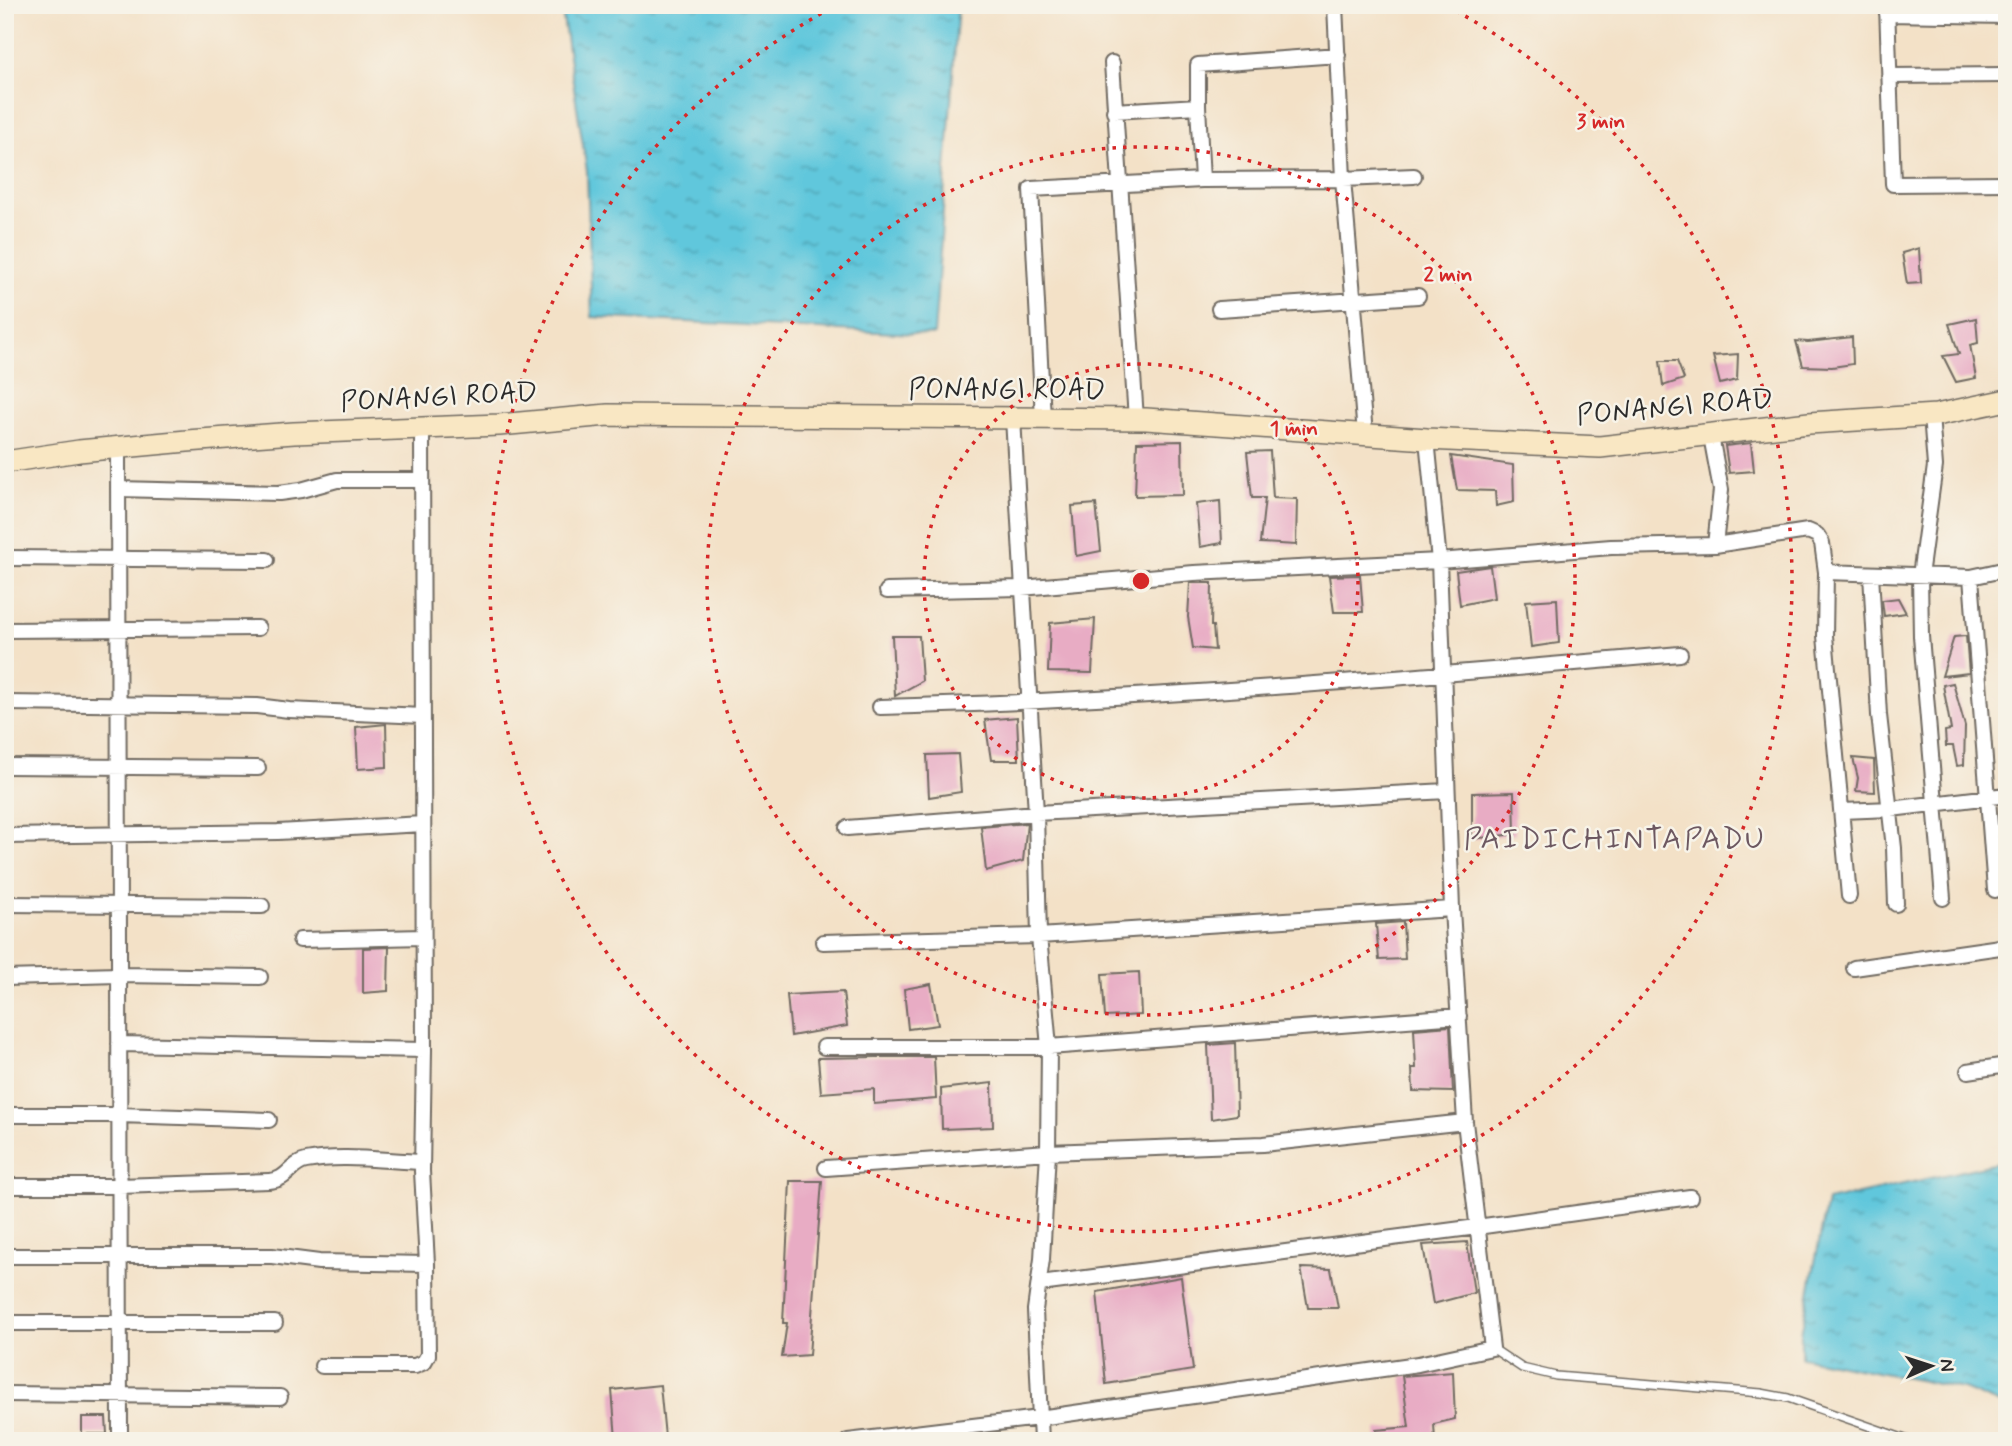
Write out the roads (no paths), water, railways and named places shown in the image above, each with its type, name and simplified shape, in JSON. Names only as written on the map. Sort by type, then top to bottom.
[{"type":"street","points":[[1335,5],[1343,179],[1365,434]]},
{"type":"street","points":[[2007,16],[1887,10],[1893,184],[2007,183]]},
{"type":"street","points":[[1202,180],[1198,65],[1338,55]]},
{"type":"street","points":[[1112,63],[1136,419]]},
{"type":"street","points":[[1889,76],[2007,75]]},
{"type":"street","points":[[1114,111],[1198,106]]},
{"type":"street","points":[[1043,418],[1031,189],[1119,187],[1202,180],[1414,176]]},
{"type":"street","points":[[1219,309],[1418,296]]},
{"type":"street","name":"PONANGI ROAD","points":[[5,462],[118,447],[294,433],[499,425],[608,415],[1136,419],[1427,439],[1600,447],[1810,423],[1931,415],[2007,400]]},
{"type":"street","points":[[1931,415],[1935,467],[1920,576],[1921,636],[1943,898]]},
{"type":"street","points":[[1013,418],[1036,813],[1039,936],[1049,1047],[1048,1152],[1040,1284],[1035,1310],[1041,1441]]},
{"type":"street","points":[[323,1366],[415,1366],[424,1362],[428,1355],[422,1162],[422,428]]},
{"type":"street","points":[[1711,436],[1721,490],[1715,545]]},
{"type":"street","points":[[848,1441],[912,1437],[1418,1364],[1492,1348],[1465,1122],[1441,675],[1439,561],[1427,439]]},
{"type":"street","points":[[118,447],[120,1441]]},
{"type":"street","points":[[118,489],[279,493],[337,480],[422,480]]},
{"type":"street","points":[[887,592],[1021,588],[1194,573],[1439,561],[1611,547],[1715,545],[1808,531],[1817,535],[1822,543],[1826,572],[1826,649],[1849,897]]},
{"type":"street","points":[[5,558],[267,560]]},
{"type":"street","points":[[1826,572],[1971,577],[2007,569]]},
{"type":"street","points":[[1871,574],[1880,715],[1891,809],[1896,904]]},
{"type":"street","points":[[1971,577],[1995,890]]},
{"type":"street","points":[[5,630],[118,627],[258,628]]},
{"type":"street","points":[[880,707],[1029,703],[1441,675],[1680,654]]},
{"type":"street","points":[[5,703],[257,706],[423,716]]},
{"type":"street","points":[[5,765],[258,768]]},
{"type":"street","points":[[847,828],[1036,813],[1447,791]]},
{"type":"street","points":[[1842,811],[1891,809],[2007,795]]},
{"type":"street","points":[[5,836],[278,832],[423,824]]},
{"type":"street","points":[[5,904],[262,906]]},
{"type":"street","points":[[823,942],[1039,936],[1452,909]]},
{"type":"street","points":[[300,940],[424,937]]},
{"type":"street","points":[[1854,968],[2007,946]]},
{"type":"street","points":[[5,978],[119,975],[260,977]]},
{"type":"street","points":[[824,1047],[1049,1047],[1459,1016]]},
{"type":"street","points":[[119,1044],[424,1050]]},
{"type":"street","points":[[1968,1071],[2007,1065]]},
{"type":"street","points":[[5,1115],[119,1115],[269,1120]]},
{"type":"street","points":[[826,1168],[1048,1152],[1263,1144],[1465,1122]]},
{"type":"street","points":[[5,1186],[277,1181],[298,1163],[323,1159],[422,1162]]},
{"type":"street","points":[[1040,1284],[1690,1197]]},
{"type":"street","points":[[5,1256],[272,1256],[319,1262],[427,1264]]},
{"type":"street","points":[[5,1323],[275,1323]]},
{"type":"street","points":[[5,1394],[281,1397]]},
{"type":"lane","points":[[1492,1348],[1522,1368],[1556,1376],[1761,1393],[1788,1398],[1910,1441]]},
{"type":"water","points":[[561,5],[958,5],[934,335],[592,317],[587,171]]},
{"type":"water","points":[[2007,1161],[2007,1407],[1963,1389],[1801,1357],[1801,1334],[1827,1201]]},
{"type":"district","name":"PAIDICHINTAPADU","points":[[1615,839]]}]
